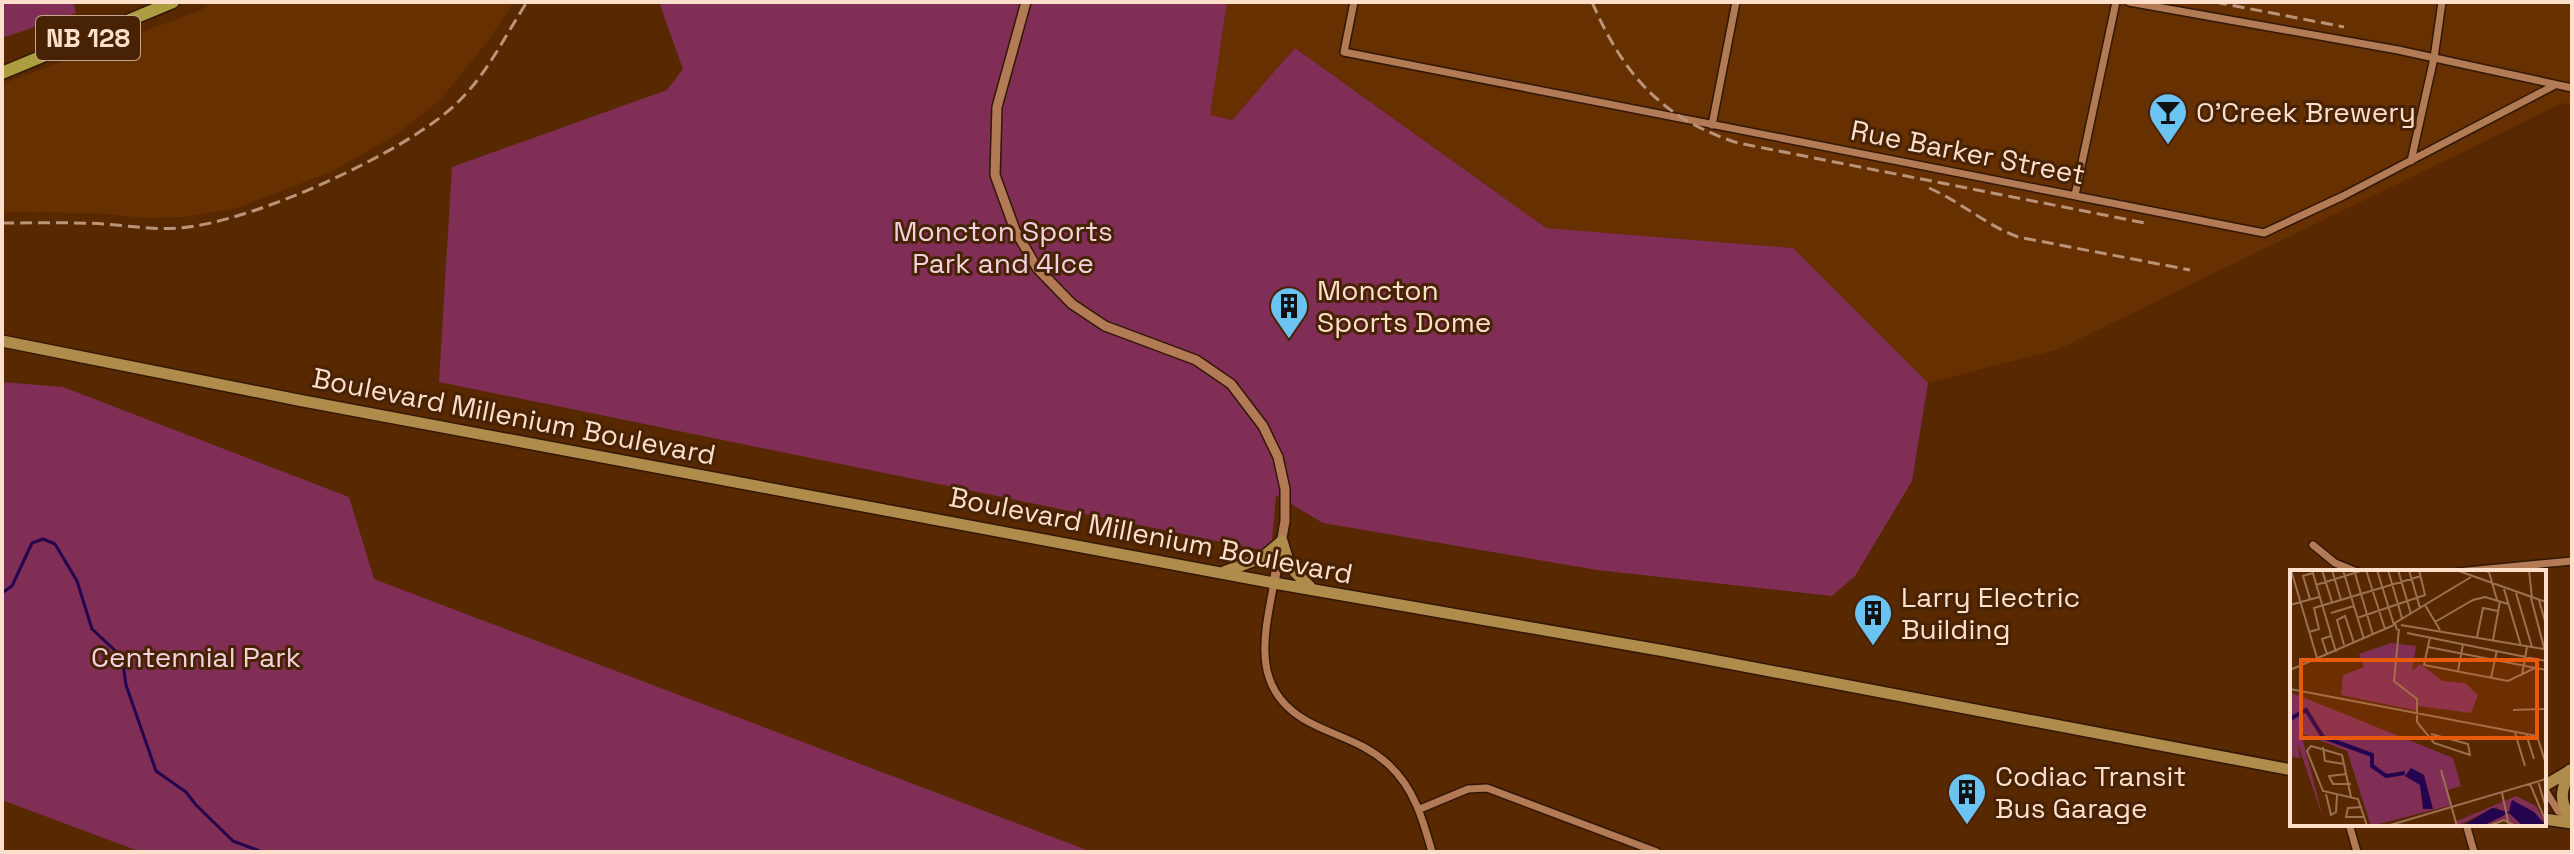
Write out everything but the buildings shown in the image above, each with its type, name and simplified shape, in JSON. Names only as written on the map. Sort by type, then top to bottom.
[{"type":"main road","name":"NB 128","points":[[2,73],[173,2]]},
{"type":"main road","name":"Boulevard Millenium Boulevard","points":[[2,341],[314,403],[1220,573],[1665,651],[2290,770]]},
{"type":"main road","points":[[1220,573],[1263,557],[1282,541],[1295,575],[1314,590]]},
{"type":"main road","points":[[2546,786],[2571,769]]},
{"type":"main road","points":[[2571,769],[2561,794],[2563,807],[2572,821]]},
{"type":"main road","points":[[2546,819],[2572,821]]},
{"type":"street","points":[[1026,2],[997,107],[995,175],[1015,230],[1037,268],[1072,304],[1105,326],[1196,360],[1231,384],[1263,426],[1278,457],[1285,489],[1285,521],[1263,640],[1268,677],[1277,695],[1291,710],[1358,743],[1390,766],[1406,784],[1420,809],[1432,852]]},
{"type":"street","name":"Rue Barker Street","points":[[1354,2],[1344,52],[2264,233],[2343,196],[2555,85]]},
{"type":"street","points":[[1712,125],[1736,2]]},
{"type":"street","points":[[2075,195],[2116,2]]},
{"type":"street","points":[[2129,2],[2434,58],[2572,88]]},
{"type":"street","points":[[2411,161],[2434,58],[2442,2]]},
{"type":"street","points":[[2313,545],[2335,563],[2352,570]]},
{"type":"street","points":[[2478,570],[2572,561]]},
{"type":"street","points":[[1420,809],[1468,789],[1487,788],[1657,852]]},
{"type":"street","points":[[2546,790],[2558,811],[2572,821]]},
{"type":"street","points":[[2350,826],[2357,852]]},
{"type":"street","points":[[2467,826],[2474,852]]},
{"type":"shaded area","points":[[212,2],[514,2],[488,41],[440,100],[397,134],[333,171],[234,209],[185,217],[2,212],[2,84],[201,10]]},
{"type":"shaded area","points":[[1227,2],[2572,2],[2572,105],[2563,103],[2059,349],[1928,383],[1793,248],[1546,228],[1295,48],[1232,120],[1209,115]]},
{"type":"green space","points":[[2,2],[73,2],[76,13],[2,38]]},
{"type":"green space","name":"Moncton Sports Park and 4Ice","points":[[659,2],[1227,2],[1210,115],[1232,120],[1295,48],[1546,228],[1793,248],[1928,383],[1912,481],[1855,576],[1832,596],[1597,570],[1323,523],[1276,495],[1271,552],[439,382],[452,167],[667,90],[683,69]]},
{"type":"green space","name":"Centennial Park","points":[[2,382],[63,387],[349,497],[374,579],[1092,852],[141,852],[2,800]]},
{"type":"waterway","points":[[2,593],[12,586],[32,543],[43,539],[55,544],[77,581],[92,629],[122,657],[126,685],[156,771],[186,792],[233,841],[262,852]]},
{"type":"railway","points":[[2,223],[178,228],[245,214],[285,200],[366,163],[435,122],[458,102],[487,67],[527,2]]},
{"type":"railway","points":[[1592,2],[1617,51],[1648,90],[1687,121],[1711,133],[1738,143],[2145,223]]},
{"type":"railway","points":[[2215,2],[2344,27]]},
{"type":"railway","points":[[1929,188],[2018,237],[2190,270]]},
{"type":"place","name":"O'Creek Brewery","points":[[2168,146]]},
{"type":"place","name":"Moncton Sports Dome","points":[[1289,340]]},
{"type":"place","name":"Larry Electric Building","points":[[1873,647]]},
{"type":"place","name":"Codiac Transit Bus Garage","points":[[1967,826]]}]
